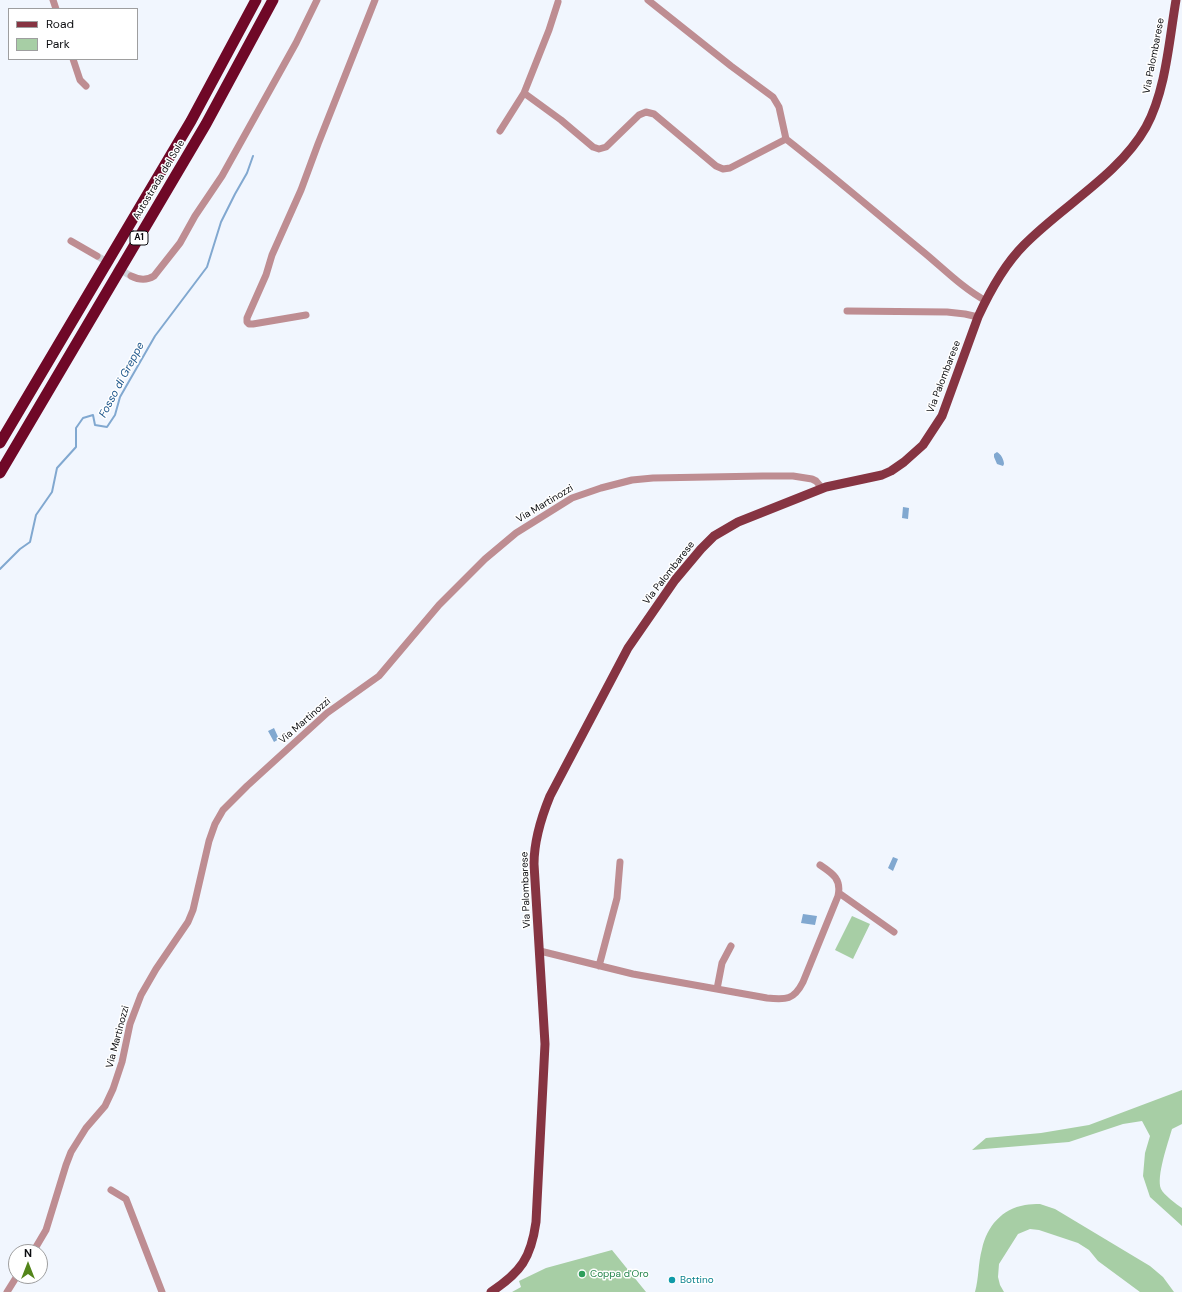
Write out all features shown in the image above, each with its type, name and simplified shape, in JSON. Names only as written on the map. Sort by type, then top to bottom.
[{"type":"highway","name":"Autostrada del Sole","points":[[0,443],[191,120],[256,0]]},
{"type":"highway","name":"Autostrada del Sole","points":[[0,473],[206,124],[273,0]]},
{"type":"main road","name":"Via Palombarese","points":[[492,1292],[516,1272],[525,1262],[530,1249],[535,1226],[545,1052],[534,859],[535,847],[540,824],[554,788],[628,648],[675,580],[696,554],[714,536],[734,524],[822,488],[886,474],[902,464],[920,448],[931,433],[945,408],[978,316],[1010,262],[1022,247],[1116,164],[1143,132],[1152,114],[1160,89],[1176,0]]},
{"type":"street","points":[[131,276],[142,280],[151,278],[180,243],[195,216],[215,187],[232,158],[301,33],[317,0]]},
{"type":"street","points":[[306,315],[253,324],[249,324],[247,322],[247,318],[267,272],[272,255],[301,190],[375,0]]},
{"type":"street","points":[[648,0],[774,99],[779,107],[786,139],[966,287],[986,301]]},
{"type":"street","points":[[500,131],[524,93],[549,30],[558,2]]},
{"type":"street","points":[[73,60],[79,78],[86,86]]},
{"type":"street","points":[[524,93],[597,149],[606,147],[639,115],[646,112],[654,114],[716,166],[723,169],[730,168],[786,139]]},
{"type":"street","points":[[71,241],[97,256]]},
{"type":"street","points":[[848,311],[953,312],[978,316]]},
{"type":"street","name":"Via Martinozzi","points":[[38,1244],[46,1230],[71,1152],[86,1128],[105,1106],[113,1089],[122,1062],[130,1024],[142,995],[156,969],[188,922],[193,910],[209,840],[215,824],[221,814],[242,790],[319,720],[379,676],[439,605],[482,561],[516,534],[572,498],[601,488],[632,480],[654,478],[793,476],[812,479],[822,488]]},
{"type":"street","points":[[599,966],[617,898],[620,862]]},
{"type":"street","points":[[540,951],[643,976],[777,999],[786,999],[793,996],[797,992],[802,982],[836,903],[839,892],[837,878],[820,865]]},
{"type":"street","points":[[839,892],[894,932]]},
{"type":"street","points":[[717,989],[722,964],[731,946]]},
{"type":"street","points":[[110,1190],[126,1199],[162,1292]]},
{"type":"green space","points":[[852,916],[870,924],[853,959],[835,950]]},
{"type":"green space","points":[[1182,1090],[1182,1124],[1172,1129],[1163,1160],[1160,1184],[1161,1189],[1165,1194],[1182,1208],[1182,1226],[1150,1197],[1143,1176],[1145,1153],[1150,1136],[1142,1121],[1123,1124],[1069,1142],[972,1150],[986,1138],[1041,1133],[1089,1125]]},
{"type":"green space","points":[[1040,1204],[1055,1209],[1150,1266],[1163,1277],[1174,1292],[1140,1292],[1098,1261],[1089,1250],[1078,1243],[1039,1230],[1030,1229],[1018,1234],[999,1264],[998,1277],[1004,1292],[975,1292],[984,1241],[992,1226],[1009,1210],[1025,1205]]},
{"type":"green space","name":"Coppa d'Oro","points":[[612,1250],[646,1292],[512,1292],[521,1287],[519,1281],[546,1268]]},
{"type":"water","points":[[997,452],[1003,459],[1003,466],[997,464],[994,457],[994,454]]},
{"type":"water","points":[[903,507],[909,508],[908,519],[902,518]]},
{"type":"water","points":[[274,728],[279,739],[274,742],[268,731]]},
{"type":"water","points":[[893,857],[898,859],[893,871],[888,868]]},
{"type":"water","points":[[803,914],[817,916],[815,925],[801,923]]},
{"type":"waterway","name":"Fosso di Greppe","points":[[0,569],[20,549],[30,542],[36,515],[52,492],[57,468],[76,447],[76,428],[83,418],[93,415],[95,425],[107,427],[115,415],[120,397],[155,336],[207,267],[221,222],[247,173],[253,156]]},
{"type":"tunnel","points":[[97,256],[131,276]]},
{"type":"place","name":"Coppa d'Oro","points":[[582,1274]]},
{"type":"place","name":"Bottino","points":[[672,1280]]}]
